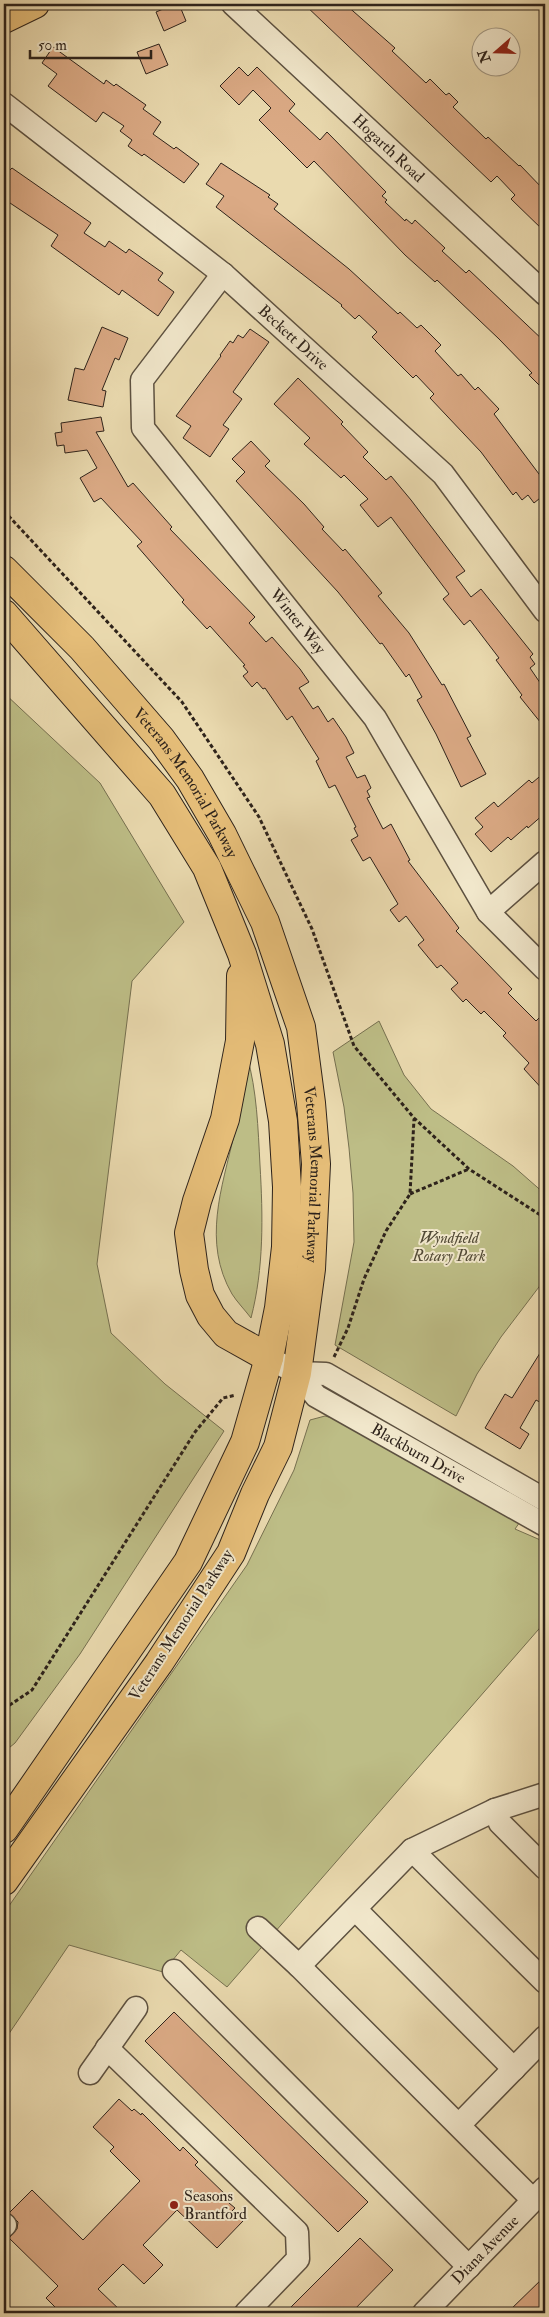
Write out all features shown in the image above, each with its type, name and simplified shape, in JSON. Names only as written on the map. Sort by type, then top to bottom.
[{"type":"main road","points":[[4,19],[35,4]]},
{"type":"main road","name":"Veterans Memorial Parkway","points":[[4,570],[82,648],[161,739],[190,779],[222,834],[268,930],[301,1027],[311,1103],[316,1164],[311,1269],[297,1373],[278,1447],[255,1494],[231,1553],[159,1663],[4,1882]]},
{"type":"main road","name":"Veterans Memorial Parkway","points":[[4,614],[162,795],[207,868],[242,954],[270,1044],[283,1121],[287,1187],[286,1247],[280,1308],[269,1358],[245,1442],[188,1562],[4,1829]]},
{"type":"main road","points":[[242,954],[240,1040],[225,1119],[189,1234],[200,1295],[211,1316],[226,1334],[269,1358]]},
{"type":"street","name":"Hogarth Road","points":[[233,4],[545,294]]},
{"type":"street","name":"Beckett Drive","points":[[4,104],[223,274],[443,474],[545,611]]},
{"type":"street","name":"Winter Way","points":[[223,274],[142,380],[144,428],[375,718],[488,912],[545,969]]},
{"type":"street","points":[[488,912],[545,862]]},
{"type":"street","name":"Blackburn Drive","points":[[269,1358],[297,1373],[316,1396],[545,1524]]},
{"type":"street","name":"Blackburn Drive","points":[[297,1373],[326,1374],[545,1500]]},
{"type":"street","points":[[299,1966],[412,1850],[495,1810],[545,1794]]},
{"type":"street","points":[[495,1810],[500,1823],[545,1868]]},
{"type":"street","points":[[412,1850],[545,1982]]},
{"type":"street","points":[[355,1909],[514,2069]]},
{"type":"street","points":[[258,1928],[299,1966],[459,2125],[539,2194]]},
{"type":"street","points":[[174,1971],[469,2267]]},
{"type":"street","points":[[90,2073],[136,2008]]},
{"type":"street","points":[[459,2125],[545,2037]]},
{"type":"street","points":[[107,2048],[297,2232],[298,2259],[246,2313]]},
{"type":"street","name":"Diana Avenue","points":[[424,2313],[539,2194]]},
{"type":"path","points":[[326,1374],[348,1328],[364,1279],[382,1238],[410,1194],[414,1118],[469,1169],[545,1218]]},
{"type":"path","points":[[410,1194],[469,1169]]},
{"type":"path","points":[[4,1709],[32,1690],[195,1432],[223,1398],[259,1391]]},
{"type":"green space","points":[[4,693],[100,783],[184,922],[132,981],[97,1264],[111,1333],[165,1384],[224,1431],[80,1654],[15,1743],[4,1752]]},
{"type":"green space","name":"Wyndfield Rotary Park","points":[[379,1021],[404,1075],[431,1109],[513,1166],[545,1194],[545,1279],[501,1337],[477,1374],[456,1416],[335,1345],[354,1242],[353,1193],[349,1148],[344,1107],[333,1052]]},
{"type":"green space","points":[[247,1056],[253,1083],[259,1137],[262,1203],[262,1242],[251,1318],[232,1294],[223,1274],[218,1255],[216,1235],[220,1195],[238,1115]]},
{"type":"green space","points":[[325,1416],[343,1421],[522,1519],[515,1529],[545,1542],[545,1622],[227,1987],[181,1950],[163,1972],[69,1945],[4,2041],[4,1913],[247,1565],[294,1470],[310,1420]]},
{"type":"building","points":[[179,4],[186,21],[164,31],[156,12]]},
{"type":"building","points":[[304,4],[345,4],[395,48],[392,51],[426,83],[430,79],[446,95],[449,93],[458,102],[453,107],[486,139],[488,137],[520,165],[545,191],[545,232],[511,199],[515,195],[497,176],[491,182]]},
{"type":"building","points":[[159,44],[168,65],[146,74],[137,52]]},
{"type":"building","points":[[53,47],[104,84],[106,80],[114,86],[116,84],[146,105],[143,109],[161,122],[153,134],[174,149],[176,147],[199,164],[184,183],[144,154],[142,156],[128,146],[132,140],[120,131],[124,126],[103,112],[96,122],[48,86],[57,74],[42,63]]},
{"type":"building","points":[[239,67],[248,76],[257,67],[295,104],[289,111],[320,140],[327,132],[386,192],[382,196],[387,200],[385,202],[405,221],[406,219],[412,224],[415,220],[445,248],[442,251],[466,273],[469,270],[545,342],[545,391],[529,375],[532,373],[499,339],[437,280],[435,282],[405,255],[314,161],[307,168],[259,120],[271,108],[253,90],[239,105],[220,86]]},
{"type":"building","points":[[221,163],[270,195],[268,197],[278,204],[274,209],[349,269],[398,314],[400,312],[417,328],[421,325],[441,345],[435,351],[458,376],[461,374],[475,390],[478,387],[499,409],[494,414],[545,482],[545,494],[534,503],[528,495],[522,500],[516,492],[513,495],[481,452],[430,398],[434,394],[416,375],[413,378],[372,337],[377,332],[359,315],[355,319],[342,305],[216,207],[224,196],[206,184]]},
{"type":"building","points":[[4,167],[9,171],[12,168],[91,223],[84,233],[105,247],[109,241],[126,253],[129,249],[163,273],[158,280],[174,292],[158,316],[122,290],[119,295],[51,246],[58,235],[4,199]]},
{"type":"building","points":[[102,327],[128,338],[119,360],[115,358],[102,390],[106,391],[103,407],[68,400],[75,368],[84,370]]},
{"type":"building","points":[[250,329],[269,342],[233,392],[242,399],[223,425],[229,429],[210,457],[183,438],[191,426],[176,416],[230,341],[233,343],[238,335],[243,338]]},
{"type":"building","points":[[298,378],[343,422],[341,424],[368,452],[363,457],[386,480],[391,476],[411,500],[465,571],[456,577],[471,597],[481,589],[533,654],[530,657],[535,664],[530,668],[545,690],[545,728],[520,697],[522,695],[496,660],[499,658],[470,620],[464,625],[443,599],[449,594],[391,517],[378,527],[360,505],[368,499],[344,475],[341,478],[304,444],[310,438],[274,404]]},
{"type":"building","points":[[101,417],[104,431],[96,432],[128,487],[133,483],[172,527],[170,529],[255,617],[249,623],[266,642],[272,637],[309,682],[299,688],[313,709],[318,706],[328,722],[333,718],[346,737],[354,753],[346,757],[357,778],[365,775],[371,788],[367,791],[370,797],[367,798],[383,829],[391,824],[410,860],[408,861],[459,928],[456,931],[512,989],[508,993],[536,1021],[545,1012],[545,1092],[524,1069],[529,1063],[503,1036],[506,1033],[484,1011],[481,1014],[466,999],[463,1002],[451,989],[458,983],[441,965],[437,968],[418,945],[424,940],[406,916],[399,922],[390,910],[398,904],[370,857],[363,861],[351,840],[358,836],[354,828],[356,827],[335,785],[329,788],[316,761],[319,759],[292,716],[287,720],[265,688],[263,689],[257,682],[252,687],[243,676],[248,672],[243,666],[245,665],[210,626],[207,629],[182,602],[184,600],[137,546],[142,542],[101,498],[94,502],[80,478],[97,468],[87,450],[65,453],[64,445],[57,446],[55,433],[62,432],[61,423]]},
{"type":"building","points":[[251,441],[270,461],[265,466],[304,504],[324,527],[322,529],[343,551],[345,549],[382,593],[378,596],[409,633],[442,685],[444,684],[471,736],[467,738],[486,774],[461,787],[436,734],[417,700],[422,697],[409,674],[406,677],[382,643],[380,644],[338,592],[236,481],[245,472],[232,459]]},
{"type":"building","points":[[545,772],[545,813],[511,840],[508,837],[491,852],[475,834],[483,827],[475,818],[494,802],[498,807],[529,780],[532,783]]},
{"type":"building","points":[[545,1345],[545,1405],[536,1400],[520,1428],[529,1434],[520,1449],[485,1428],[505,1394],[512,1398]]},
{"type":"building","points":[[174,2012],[368,2202],[338,2232],[145,2041]]},
{"type":"building","name":"Seasons Brantford","points":[[119,2099],[132,2111],[134,2109],[141,2115],[142,2113],[180,2151],[183,2147],[198,2162],[195,2165],[231,2200],[229,2203],[235,2208],[232,2211],[243,2221],[217,2248],[177,2210],[143,2245],[163,2265],[144,2284],[123,2264],[98,2289],[123,2313],[61,2313],[46,2298],[58,2286],[9,2238],[17,2229],[18,2222],[9,2213],[32,2190],[83,2240],[140,2181],[110,2151],[114,2147],[93,2127]]},
{"type":"building","points":[[360,2238],[393,2270],[351,2313],[285,2313]]},
{"type":"building","points":[[545,2276],[545,2313],[507,2313]]},
{"type":"place","name":"Seasons Brantford","points":[[174,2205]]}]
